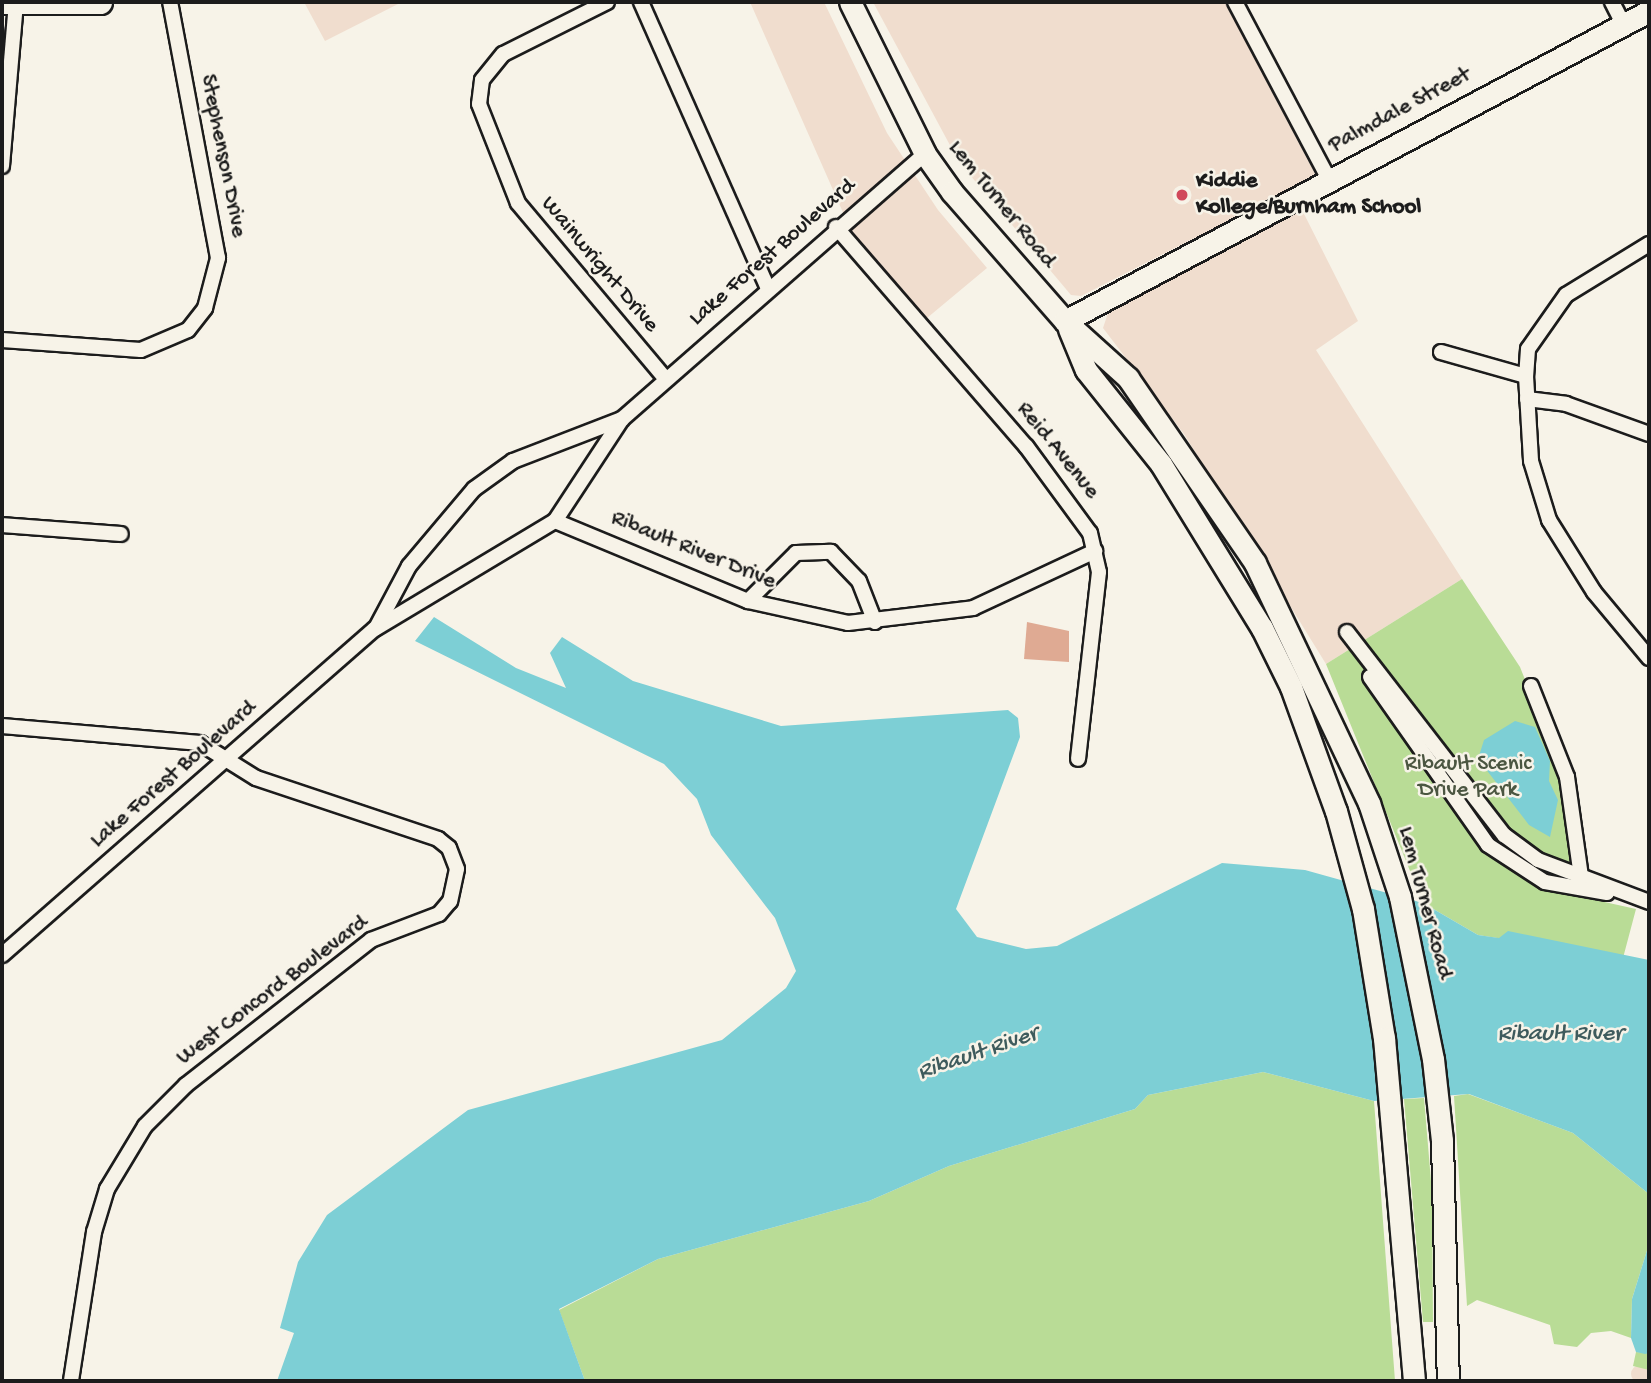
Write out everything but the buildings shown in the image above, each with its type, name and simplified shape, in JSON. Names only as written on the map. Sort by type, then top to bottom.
[{"type":"main road","points":[[11,2],[100,2]]},
{"type":"main road","name":"Lem Turner Road","points":[[850,2],[925,154],[984,232],[1065,321],[1128,378],[1255,563],[1369,803],[1400,897],[1433,1059],[1442,1141],[1447,1381]]},
{"type":"main road","name":"Palmdale Street","points":[[1065,321],[1328,178],[1649,11]]},
{"type":"main road","name":"Lem Turner Road","points":[[1065,321],[1086,370],[1161,464],[1262,628],[1291,687],[1336,811],[1363,909],[1384,1038],[1414,1381]]},
{"type":"street","points":[[2,166],[11,2]]},
{"type":"street","name":"Stephenson Drive","points":[[2,340],[141,350],[188,330],[205,308],[218,258],[170,2]]},
{"type":"street","name":"Wainwright Drive","points":[[607,2],[503,54],[482,80],[479,104],[518,203],[664,377]]},
{"type":"street","points":[[641,2],[767,287]]},
{"type":"street","points":[[1235,2],[1328,178]]},
{"type":"street","points":[[1612,2],[1623,24]]},
{"type":"street","name":"Lake Forest Boulevard","points":[[2,955],[375,629],[555,521],[622,419],[664,377],[836,227],[925,154]]},
{"type":"street","name":"Reid Avenue","points":[[836,227],[1026,446],[1076,508],[1095,551],[1098,599],[1078,759]]},
{"type":"street","points":[[1649,244],[1566,295],[1528,349],[1526,376],[1531,461],[1549,520],[1594,592],[1649,658]]},
{"type":"street","points":[[1441,352],[1526,376]]},
{"type":"street","points":[[1527,399],[1566,404],[1649,434]]},
{"type":"street","name":"Lake Forest Boulevard","points":[[375,629],[409,566],[474,489],[513,461],[622,419]]},
{"type":"street","name":"Ribault River Drive","points":[[555,521],[748,601],[820,620],[875,622],[973,608],[1095,551]]},
{"type":"street","points":[[2,525],[121,534]]},
{"type":"street","points":[[748,601],[796,553],[831,552],[859,581],[875,622]]},
{"type":"street","points":[[1622,894],[1545,882],[1488,845],[1362,664],[1347,632],[1504,835],[1538,860],[1649,902]]},
{"type":"street","points":[[1531,686],[1567,776],[1581,877]]},
{"type":"street","name":"West Concord Boulevard","points":[[2,726],[200,743],[224,761],[256,778],[438,839],[455,858],[456,884],[439,914],[371,940],[187,1085],[145,1126],[107,1189],[94,1232],[71,1381]]},
{"type":"street","points":[[2,936],[21,937]]},
{"type":"shaded area","points":[[304,2],[402,2],[325,41]]},
{"type":"shaded area","points":[[750,2],[824,2],[887,133],[938,210],[987,268],[927,318],[853,235]]},
{"type":"shaded area","points":[[873,2],[1225,2],[1316,176],[1081,296],[1071,295],[959,162]]},
{"type":"shaded area","points":[[1299,204],[1358,321],[1316,350],[1462,579],[1326,664],[1184,434],[1103,328],[1108,313],[1141,292]]},
{"type":"shaded area","points":[[1640,1365],[1646,1368],[1649,1374],[1646,1380],[1640,1383],[1634,1380],[1631,1374],[1634,1368]]},
{"type":"green space","name":"Ribault Scenic Drive Park","points":[[1462,579],[1520,667],[1551,744],[1573,854],[1564,893],[1636,909],[1623,958],[1478,935],[1423,903],[1326,664]]},
{"type":"green space","points":[[1263,1072],[1374,1101],[1395,1381],[585,1381],[559,1310],[658,1259],[869,1201],[949,1166],[1135,1109],[1148,1095]]},
{"type":"green space","points":[[1468,1094],[1573,1133],[1649,1194],[1649,1244],[1632,1299],[1631,1338],[1611,1331],[1591,1333],[1577,1347],[1554,1344],[1550,1325],[1477,1300],[1467,1306],[1454,1096]]},
{"type":"green space","points":[[1424,1098],[1432,1193],[1433,1322],[1423,1322],[1404,1099]]},
{"type":"green space","points":[[1636,1352],[1649,1353],[1649,1370],[1633,1366]]},
{"type":"water","name":"Ribault River","points":[[434,617],[516,668],[566,688],[550,653],[562,637],[633,681],[781,726],[1008,710],[1018,718],[1020,737],[956,909],[977,937],[1026,949],[1057,946],[1222,863],[1305,870],[1423,903],[1478,935],[1499,938],[1508,931],[1649,960],[1649,1194],[1573,1133],[1469,1094],[1374,1101],[1263,1072],[1148,1095],[1135,1109],[949,1166],[869,1201],[658,1259],[559,1309],[585,1381],[277,1381],[294,1333],[280,1328],[298,1262],[327,1215],[468,1110],[722,1040],[786,988],[796,971],[775,918],[711,835],[697,799],[664,764],[415,641]]},
{"type":"water","points":[[1515,721],[1535,727],[1550,761],[1549,781],[1558,800],[1550,837],[1529,825],[1478,759],[1484,740]]},
{"type":"water","points":[[1649,1244],[1649,1353],[1645,1354],[1636,1352],[1631,1338],[1632,1299]]},
{"type":"place","name":"Kiddie Kollege/Burnham School","points":[[1182,195]]}]
